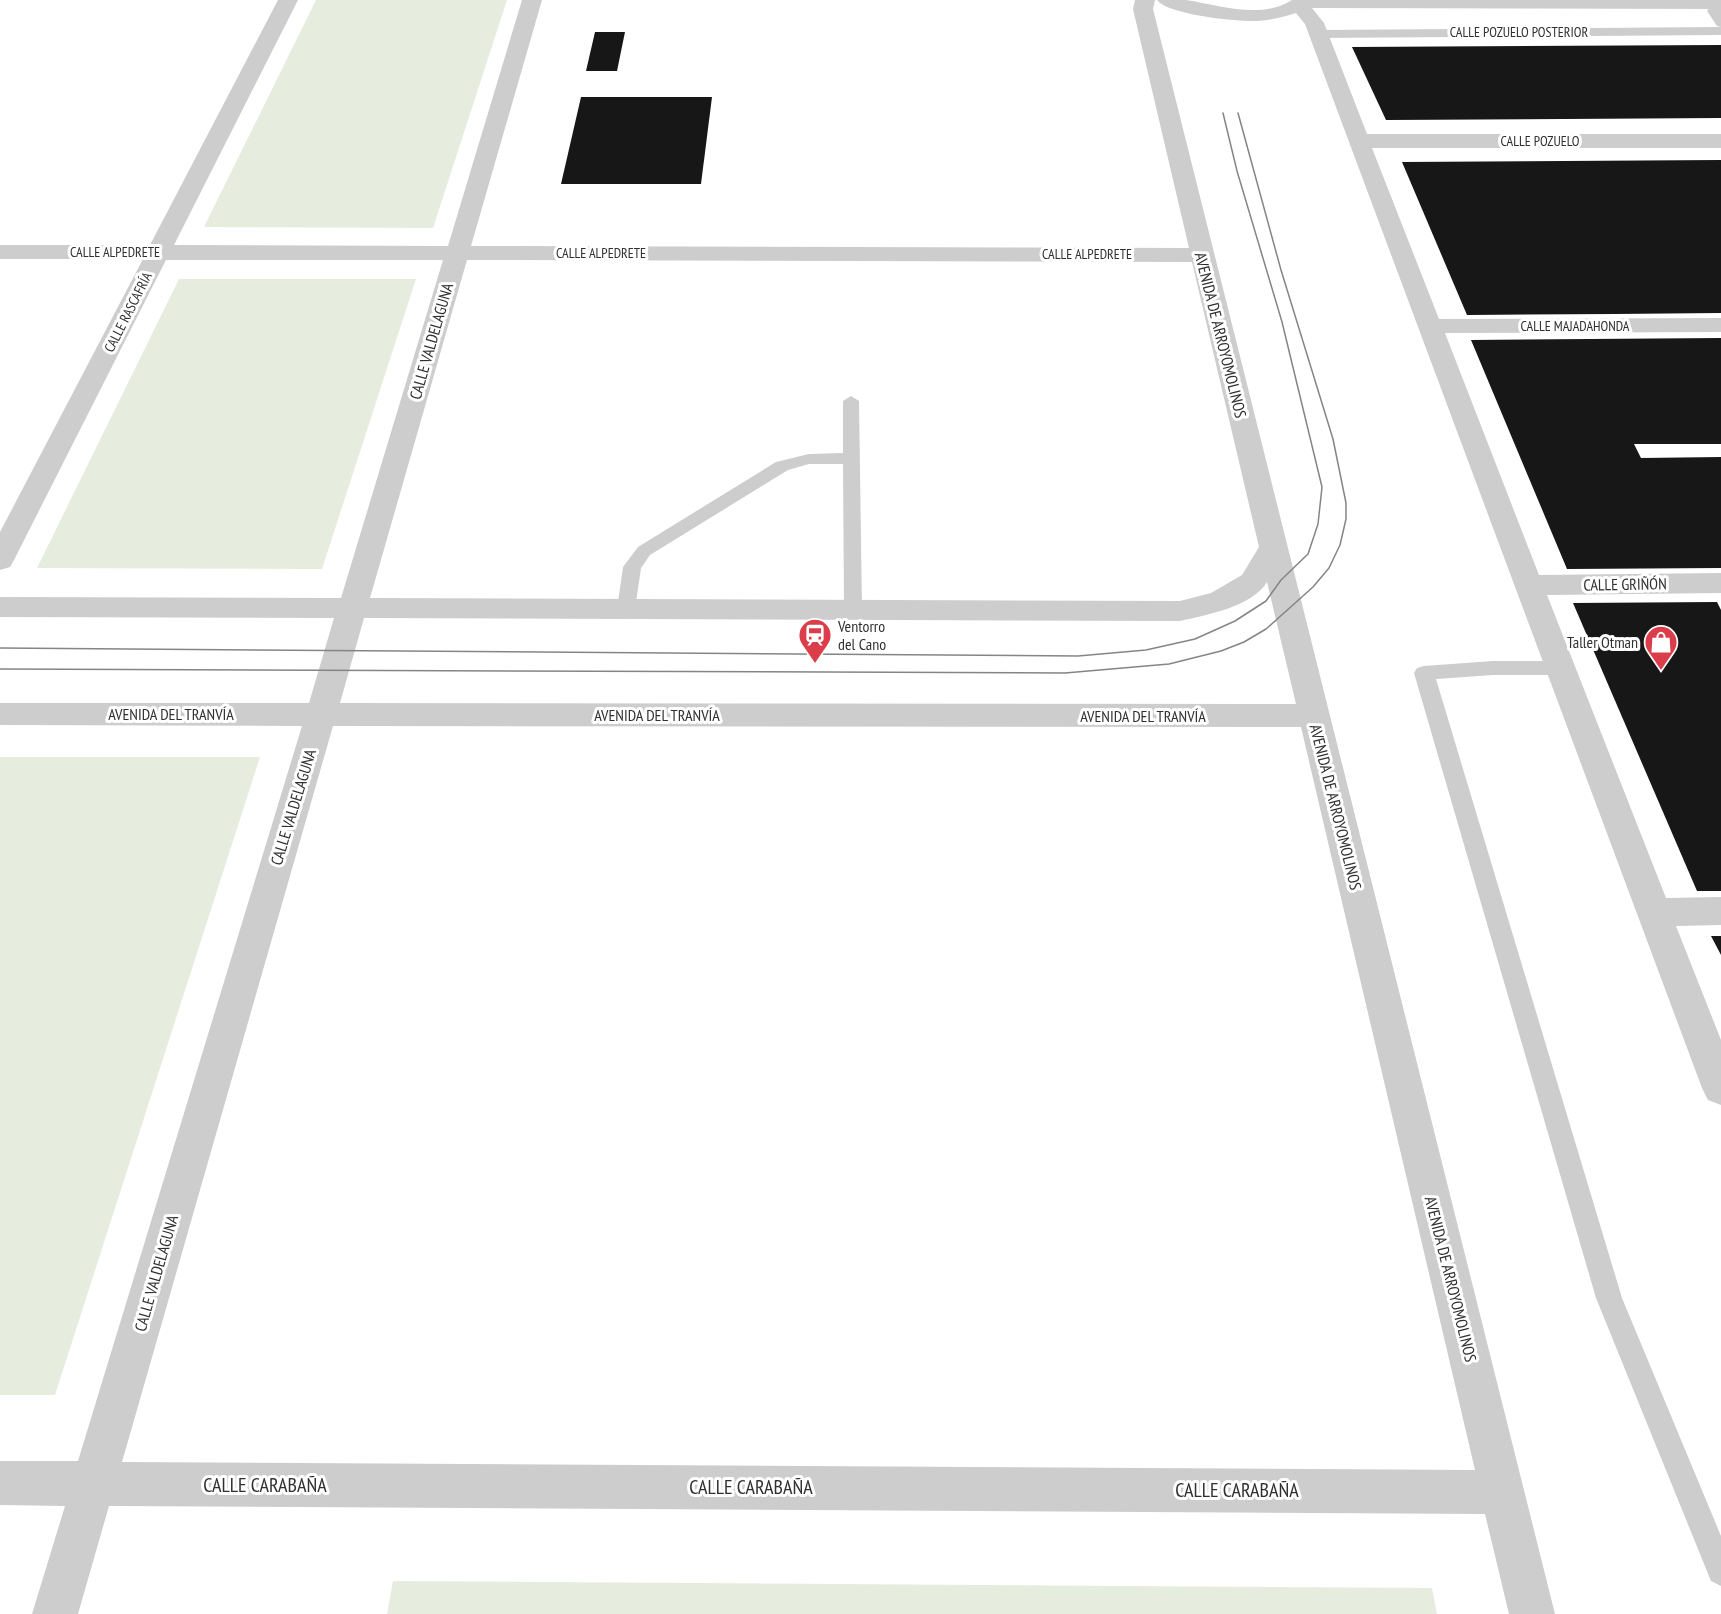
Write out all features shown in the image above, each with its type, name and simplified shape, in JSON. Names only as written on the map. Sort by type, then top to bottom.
[{"type":"street","name":"CALLE RASCAFRÍA","points":[[0,560],[288,0]]},
{"type":"street","name":"CALLE VALDELAGUNA","points":[[55,1614],[532,0]]},
{"type":"street","name":"AVENIDA DE ARROYOMOLINOS","points":[[1145,0],[1143,9],[1532,1614]]},
{"type":"street","points":[[1167,0],[1199,11],[1236,16],[1271,13],[1303,2],[1348,4],[1720,3]]},
{"type":"street","points":[[1303,2],[1314,23],[1721,1088]]},
{"type":"street","name":"CALLE POZUELO","points":[[1359,141],[1721,141]]},
{"type":"street","name":"CALLE ALPEDRETE","points":[[0,252],[1202,255]]},
{"type":"street","name":"CALLE MAJADAHONDA","points":[[1430,326],[1721,325]]},
{"type":"street","points":[[0,607],[1180,611],[1220,602],[1253,582],[1273,547]]},
{"type":"street","name":"CALLE GRIÑÓN","points":[[1528,585],[1721,583]]},
{"type":"street","name":"AVENIDA DEL TRANVÍA","points":[[0,714],[1314,716]]},
{"type":"street","points":[[1653,912],[1721,911]]},
{"type":"street","name":"CALLE CARABAÑA","points":[[0,1483],[1502,1492]]},
{"type":"lane","points":[[1720,3],[1713,11],[1721,22]]},
{"type":"lane","name":"CALLE POZUELO POSTERIOR","points":[[1318,34],[1721,31]]},
{"type":"lane","points":[[851,401],[853,609]]},
{"type":"lane","points":[[626,609],[632,567],[644,550],[782,466],[808,459],[852,458]]},
{"type":"lane","points":[[1560,668],[1493,668],[1424,673],[1609,1298],[1721,1571]]},
{"type":"shaded area","points":[[316,0],[507,0],[433,228],[204,227]]},
{"type":"shaded area","points":[[179,279],[416,279],[322,569],[37,568]]},
{"type":"shaded area","points":[[0,757],[260,757],[55,1395],[0,1395]]},
{"type":"shaded area","points":[[393,1581],[1432,1588],[1437,1614],[387,1614]]},
{"type":"building","points":[[595,32],[625,32],[617,71],[586,71]]},
{"type":"building","points":[[1721,45],[1721,118],[1386,120],[1352,47]]},
{"type":"building","points":[[581,97],[712,97],[701,184],[561,184]]},
{"type":"building","points":[[1721,160],[1721,313],[1467,315],[1402,162]]},
{"type":"building","points":[[1721,338],[1721,444],[1634,444],[1641,458],[1721,457],[1721,568],[1567,569],[1471,340]]},
{"type":"building","name":"Taller Otman","points":[[1717,602],[1721,610],[1721,891],[1697,891],[1573,603]]},
{"type":"building","points":[[1711,936],[1721,936],[1721,955]]},
{"type":"tram line","points":[[0,648],[1078,656],[1146,650],[1195,639],[1235,621],[1266,601],[1281,580],[1308,554],[1318,524],[1322,487],[1282,322],[1237,171],[1223,113]]},
{"type":"tram line","points":[[0,669],[1065,673],[1169,664],[1221,651],[1244,642],[1266,629],[1313,587],[1329,568],[1340,545],[1346,519],[1346,503],[1333,439],[1281,270],[1238,113]]},
{"type":"place","name":"Ventorro del Cano","points":[[815,664]]},
{"type":"place","name":"Taller Otman","points":[[1661,671]]}]
